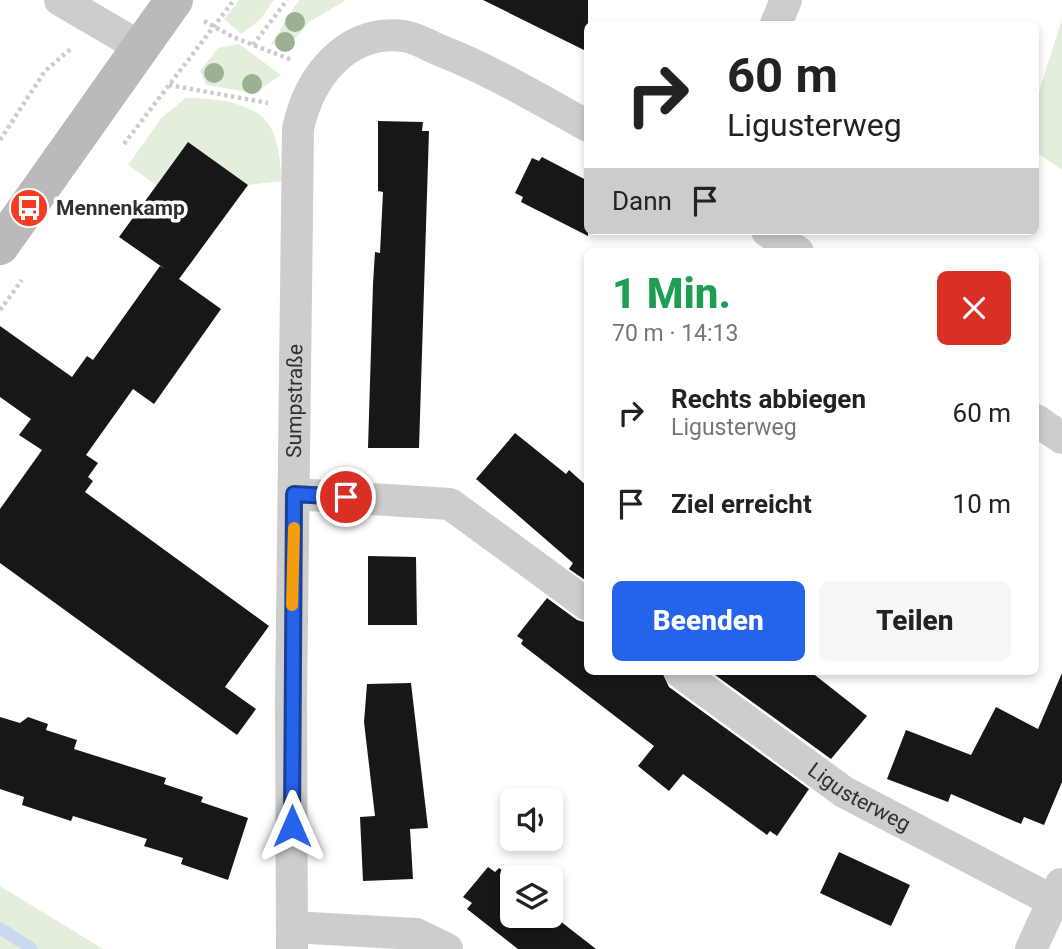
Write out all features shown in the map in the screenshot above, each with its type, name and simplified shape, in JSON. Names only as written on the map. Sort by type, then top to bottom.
[{"type":"street","points":[[60,0],[142,48]]},
{"type":"street","points":[[0,246],[174,0]]},
{"type":"street","points":[[777,21],[786,0]]},
{"type":"street","points":[[323,70],[349,48],[366,38],[380,35],[407,36],[465,60],[584,124]]},
{"type":"street","name":"Sumpstraße","points":[[292,938],[299,129],[302,109],[323,70]]},
{"type":"street","points":[[773,235],[791,248]]},
{"type":"street","points":[[1039,422],[1062,438]]},
{"type":"street","points":[[294,494],[450,504],[584,602]]},
{"type":"street","name":"Ligusterweg","points":[[684,675],[844,792],[1058,892]]},
{"type":"street","points":[[1031,949],[1058,892]]},
{"type":"street","points":[[292,938],[416,934],[447,949]]},
{"type":"path","points":[[234,0],[214,27],[253,45],[323,70]]},
{"type":"path","points":[[253,45],[287,0]]},
{"type":"path","points":[[0,140],[45,71],[100,23]]},
{"type":"path","points":[[169,85],[302,109]]},
{"type":"green space","points":[[239,0],[274,0],[260,20],[241,34],[224,19]]},
{"type":"green space","points":[[299,0],[346,0],[309,22],[287,48],[271,44]]},
{"type":"green space","points":[[1062,19],[1062,170],[1039,154],[1039,92]]},
{"type":"green space","points":[[239,44],[281,75],[254,93],[206,85],[200,71],[218,48]]},
{"type":"green space","points":[[186,98],[230,102],[261,116],[275,136],[282,181],[248,185],[188,142],[156,185],[128,165],[162,117]]},
{"type":"green space","points":[[0,886],[103,949],[0,949]]},
{"type":"building","points":[[483,0],[588,0],[588,21],[584,21],[584,50]]},
{"type":"building","points":[[378,121],[423,122],[422,131],[429,131],[419,448],[368,448],[373,284],[375,252],[380,253],[383,192],[378,191]]},
{"type":"building","points":[[188,142],[248,185],[179,279],[221,309],[154,404],[133,389],[86,455],[98,463],[88,477],[93,481],[85,492],[269,626],[225,687],[256,709],[237,735],[0,563],[0,509],[42,450],[19,435],[31,419],[0,397],[0,326],[72,377],[87,356],[93,360],[160,266],[165,269],[119,237]]},
{"type":"building","points":[[542,157],[584,179],[584,234],[521,202],[523,197],[515,193],[532,158],[539,161]]},
{"type":"building","points":[[515,433],[566,474],[569,470],[584,483],[584,579],[569,569],[573,563],[476,479]]},
{"type":"building","points":[[368,556],[416,557],[417,625],[368,625]]},
{"type":"building","points":[[547,598],[577,620],[584,622],[584,675],[663,675],[669,687],[809,789],[777,836],[770,831],[767,835],[683,774],[669,791],[638,766],[654,746],[521,644],[523,640],[517,636]]},
{"type":"building","points":[[1062,673],[1062,782],[1044,825],[1024,817],[1021,824],[951,794],[948,802],[887,779],[906,730],[971,755],[996,707],[1038,729]]},
{"type":"building","points":[[715,675],[815,675],[867,716],[831,759]]},
{"type":"building","points":[[411,683],[428,828],[410,829],[413,879],[363,881],[360,817],[375,816],[364,722],[367,684]]},
{"type":"building","points":[[0,717],[20,723],[28,717],[48,724],[46,730],[77,740],[74,749],[166,778],[164,784],[203,797],[201,802],[248,818],[228,880],[181,864],[183,858],[144,846],[147,839],[73,816],[71,821],[22,805],[24,797],[0,789]]},
{"type":"building","points":[[839,852],[910,885],[891,926],[820,893]]},
{"type":"building","points":[[488,867],[495,872],[499,868],[500,928],[563,928],[563,923],[596,949],[518,949],[467,909],[472,903],[463,897]]},
{"type":"waterway","points":[[0,928],[32,949]]},
{"type":"slow traffic","points":[[292,605],[294,528]]},
{"type":"place","name":"Mennenkamp","points":[[29,208]]},
{"type":"route","points":[[292,826],[294,494],[346,497]]}]
